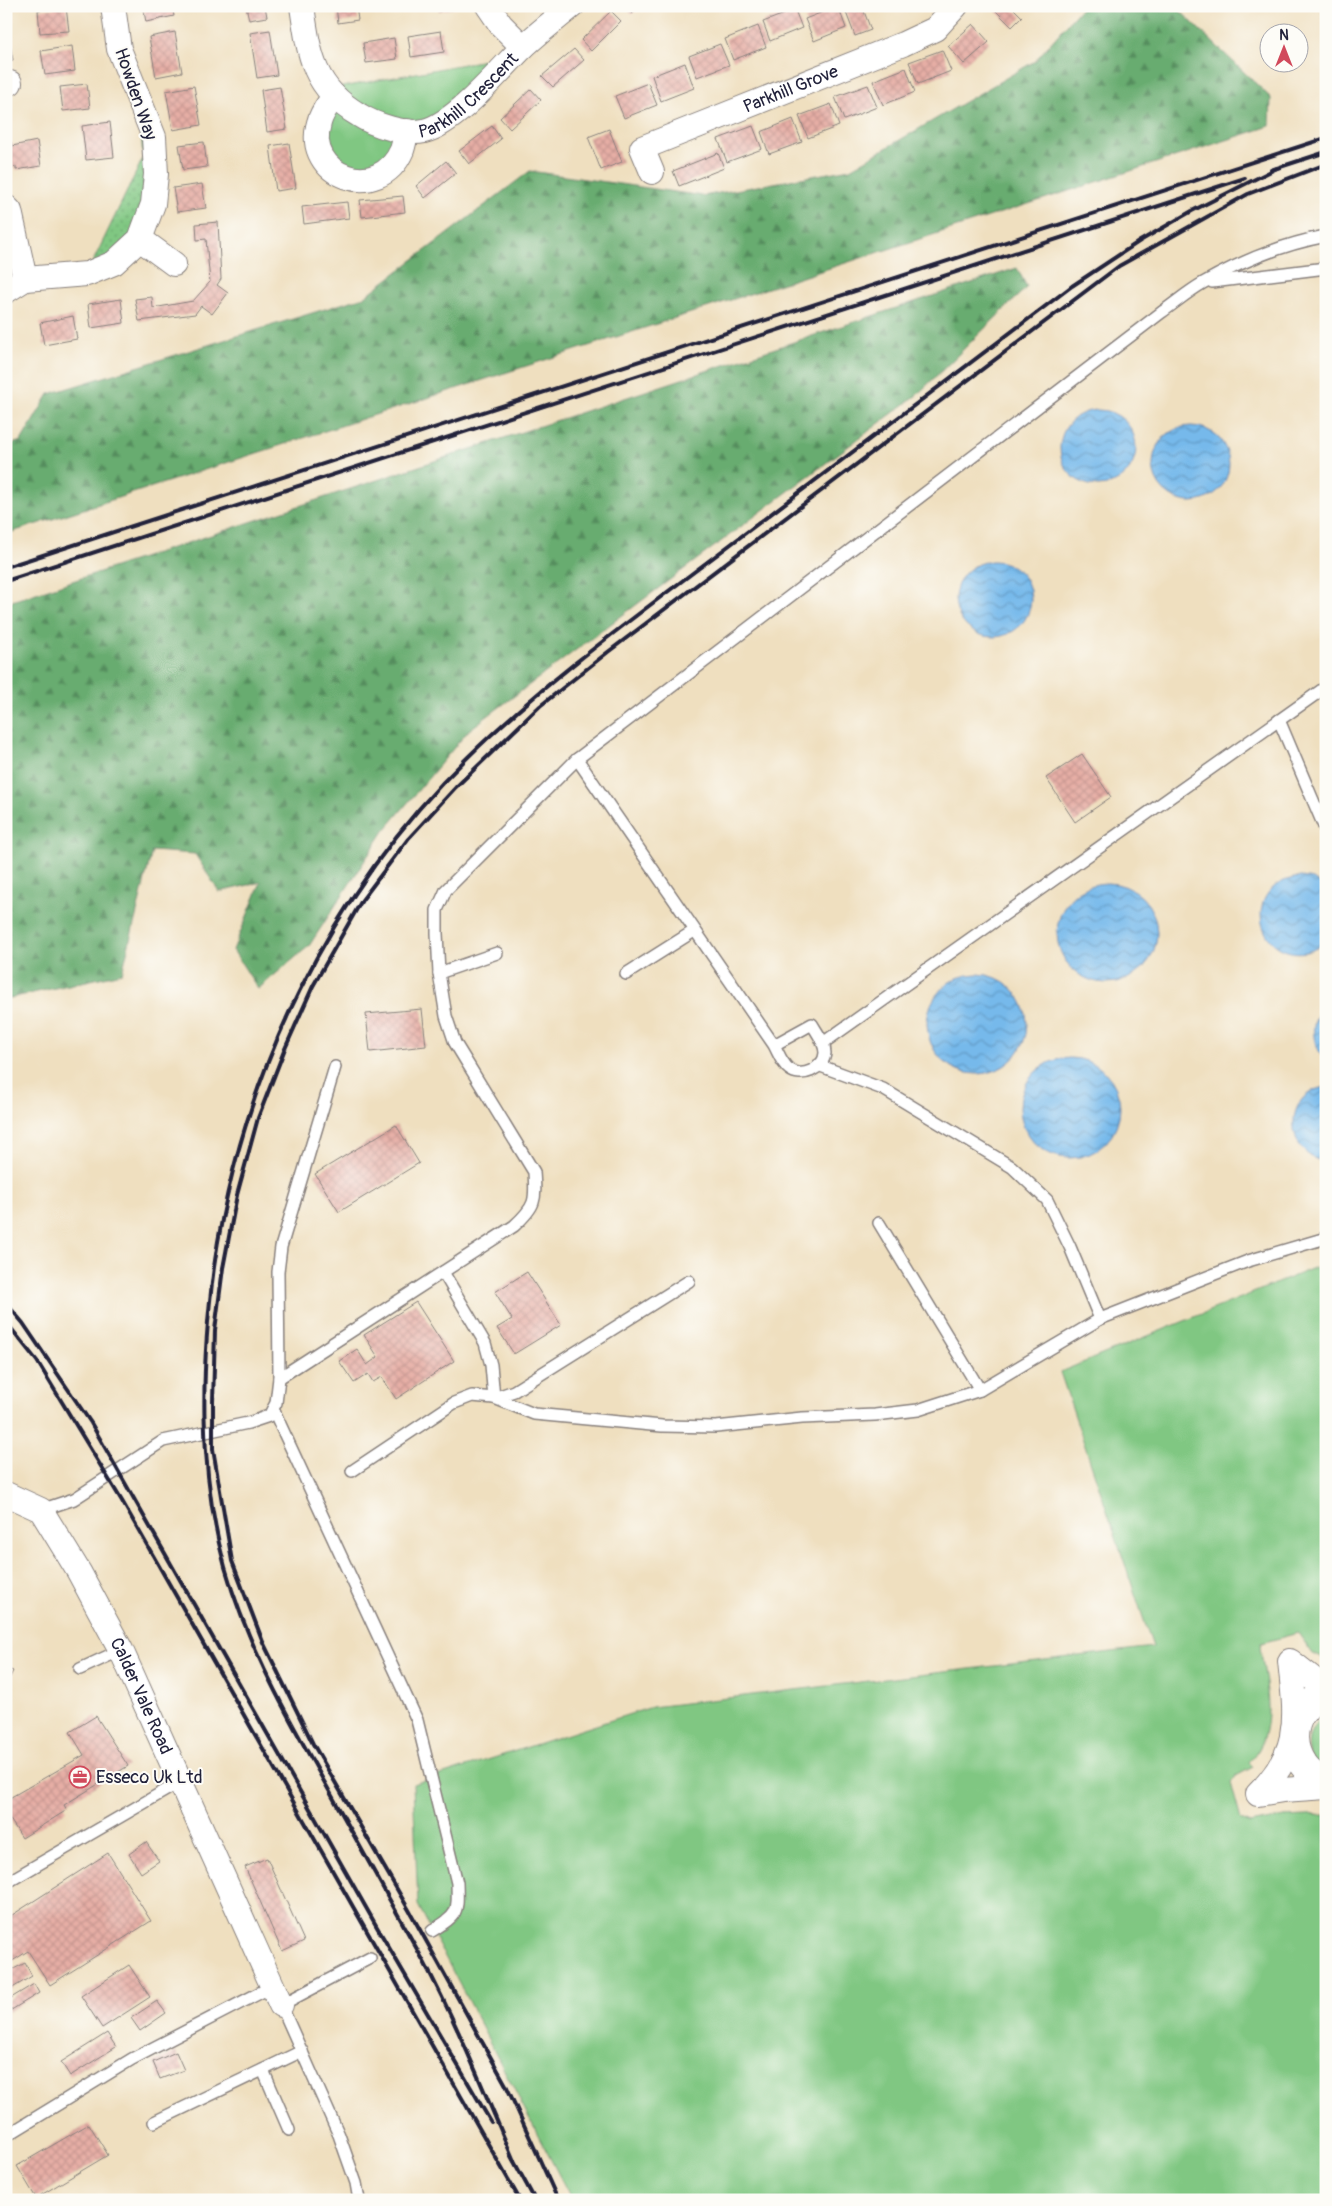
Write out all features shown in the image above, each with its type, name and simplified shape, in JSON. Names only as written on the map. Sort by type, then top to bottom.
[{"type":"main road","points":[[1326,1694],[1305,1707],[1297,1720],[1294,1735],[1295,1750],[1301,1764],[1312,1776],[1326,1783]]},
{"type":"street","name":"Howden Way","points":[[16,285],[87,274],[114,263],[140,239],[153,204],[156,174],[154,137],[119,49],[113,6]]},
{"type":"street","name":"Parkhill Crescent","points":[[302,6],[309,50],[326,90],[344,107],[364,119],[381,126],[406,131],[424,131],[444,121],[462,108],[523,47],[572,6]]},
{"type":"street","name":"Parkhill Crescent","points":[[488,6],[501,25],[523,47]]},
{"type":"street","name":"Parkhill Grove","points":[[652,172],[642,148],[903,44],[935,29],[956,6]]},
{"type":"street","name":"Parkhill Crescent","points":[[334,96],[323,112],[318,125],[317,141],[321,154],[328,166],[346,179],[367,180],[383,174],[402,150],[406,131]]},
{"type":"street","points":[[6,207],[10,211],[16,285]]},
{"type":"street","points":[[140,239],[174,264]]},
{"type":"street","points":[[6,1494],[41,1510]]},
{"type":"street","name":"Calder Vale Road","points":[[41,1510],[79,1572],[121,1650],[277,1995]]},
{"type":"street","points":[[1326,1689],[1287,1652],[1294,1697],[1294,1735],[1287,1756],[1276,1776],[1249,1796],[1283,1790],[1326,1787]]},
{"type":"lane","points":[[279,1378],[514,1226],[530,1212],[536,1193],[534,1172],[456,1043],[446,1016],[438,974],[437,910],[446,890],[577,759],[1154,318],[1203,284],[1246,262],[1307,240],[1326,236]]},
{"type":"lane","points":[[1203,284],[1326,268]]},
{"type":"lane","points":[[823,1043],[1326,687]]},
{"type":"lane","points":[[1279,720],[1326,831]]},
{"type":"lane","points":[[577,759],[788,1068],[796,1073],[803,1074],[818,1065],[825,1056],[823,1043],[812,1024],[774,1045]]},
{"type":"lane","points":[[626,974],[694,932]]},
{"type":"lane","points":[[438,974],[497,953]]},
{"type":"lane","points":[[818,1065],[883,1089],[1012,1167],[1047,1200],[1100,1319]]},
{"type":"lane","points":[[41,1510],[74,1499],[164,1441],[248,1423],[269,1416],[276,1403],[279,1378],[278,1272],[281,1247],[335,1067]]},
{"type":"lane","points":[[879,1223],[980,1390]]},
{"type":"lane","points":[[352,1470],[454,1403],[472,1396],[494,1398],[534,1414],[662,1426],[716,1427],[802,1418],[875,1415],[918,1410],[980,1390],[1100,1319],[1248,1261],[1326,1238]]},
{"type":"lane","points":[[443,1272],[485,1343],[491,1365],[494,1398]]},
{"type":"lane","points":[[494,1398],[514,1391],[689,1280]]},
{"type":"lane","points":[[273,1409],[417,1720],[457,1883],[458,1907],[450,1920],[432,1931]]},
{"type":"lane","points":[[80,1669],[121,1650]]},
{"type":"lane","points":[[6,1883],[180,1782]]},
{"type":"lane","points":[[6,2136],[132,2059],[277,1995],[370,1958]]},
{"type":"lane","points":[[277,1995],[339,2135],[356,2183],[358,2200]]},
{"type":"lane","points":[[154,2122],[302,2051]]},
{"type":"lane","points":[[263,2070],[289,2130]]},
{"type":"green space","points":[[1083,6],[1175,6],[1271,98],[1270,126],[6,534],[6,446],[21,441],[49,394],[364,297],[530,171],[703,196],[850,169],[1035,61]]},
{"type":"green space","points":[[517,54],[402,150],[346,179],[318,125],[326,90]]},
{"type":"green space","points":[[139,102],[154,137],[140,239],[87,274],[143,158]]},
{"type":"green space","points":[[1017,268],[1027,287],[917,395],[469,730],[384,831],[309,946],[258,989],[233,950],[261,882],[219,892],[195,854],[152,851],[122,973],[6,999],[6,603]]},
{"type":"green space","points":[[1326,1263],[1326,1660],[1313,1654],[1298,1633],[1261,1643],[1268,1708],[1264,1737],[1258,1750],[1249,1762],[1253,1767],[1236,1776],[1231,1783],[1241,1820],[1251,1824],[1285,1817],[1326,1815],[1326,2200],[572,2200],[418,1905],[413,1784],[652,1707],[1153,1647],[1060,1372]]},
{"type":"green space","points":[[1326,1716],[1326,1772],[1313,1761],[1308,1742],[1312,1729],[1320,1719]]},
{"type":"water","points":[[1098,410],[1113,413],[1125,421],[1133,433],[1136,448],[1133,463],[1125,475],[1113,483],[1098,486],[1083,483],[1071,475],[1063,463],[1060,448],[1063,433],[1071,421],[1083,413]]},
{"type":"water","points":[[1191,426],[1205,429],[1218,437],[1226,450],[1229,464],[1226,478],[1218,491],[1205,499],[1191,502],[1177,499],[1164,491],[1156,478],[1153,464],[1156,450],[1164,437],[1177,429]]},
{"type":"water","points":[[993,561],[1007,564],[1020,572],[1028,585],[1031,599],[1028,613],[1020,626],[1007,634],[993,637],[979,634],[966,626],[958,613],[955,599],[958,585],[966,572],[979,564]]},
{"type":"water","points":[[1301,877],[1313,879],[1326,888],[1326,941],[1319,947],[1306,952],[1289,952],[1275,945],[1266,934],[1262,920],[1262,906],[1269,893],[1281,882]]},
{"type":"water","points":[[1107,883],[1126,887],[1142,898],[1153,914],[1157,933],[1153,952],[1142,968],[1126,979],[1107,983],[1088,979],[1072,968],[1061,952],[1057,933],[1061,914],[1072,898],[1088,887]]},
{"type":"water","points":[[977,974],[996,978],[1012,989],[1023,1005],[1027,1024],[1023,1043],[1012,1059],[996,1070],[977,1074],[958,1070],[942,1059],[931,1043],[927,1024],[931,1005],[942,989],[958,978]]},
{"type":"water","points":[[1326,1003],[1326,1060],[1314,1039],[1314,1024],[1320,1010]]},
{"type":"water","points":[[1070,1058],[1089,1062],[1105,1073],[1116,1089],[1120,1108],[1116,1127],[1105,1143],[1089,1154],[1070,1158],[1051,1154],[1035,1143],[1024,1127],[1020,1108],[1024,1089],[1035,1073],[1051,1062]]},
{"type":"water","points":[[1326,1087],[1326,1162],[1312,1157],[1302,1148],[1296,1137],[1294,1124],[1296,1111],[1302,1100],[1312,1091]]},
{"type":"building","points":[[143,6],[172,6],[174,16],[146,22]]},
{"type":"building","points":[[246,6],[265,6],[267,17],[249,20]]},
{"type":"building","points":[[336,6],[356,6],[358,20],[338,23]]},
{"type":"building","points":[[438,6],[458,6],[458,7],[439,11]]},
{"type":"building","points":[[625,6],[640,6],[632,14]]},
{"type":"building","points":[[838,6],[846,28],[814,41],[805,19]]},
{"type":"building","points":[[855,6],[862,6],[871,30],[855,36],[845,10]]},
{"type":"building","points":[[1001,6],[1011,6],[1022,17],[1012,27],[996,11]]},
{"type":"building","points":[[66,7],[69,31],[40,33],[38,10]]},
{"type":"building","points":[[795,10],[802,28],[770,41],[763,22]]},
{"type":"building","points":[[611,11],[621,21],[591,51],[581,40]]},
{"type":"building","points":[[973,24],[989,42],[964,64],[948,46]]},
{"type":"building","points":[[758,26],[766,47],[733,60],[725,39]]},
{"type":"building","points":[[270,30],[277,75],[257,78],[250,33]]},
{"type":"building","points":[[441,31],[444,52],[411,57],[408,36]]},
{"type":"building","points":[[175,32],[182,72],[156,77],[149,37]]},
{"type":"building","points":[[6,34],[8,34],[13,60],[6,62]]},
{"type":"building","points":[[394,38],[397,59],[366,63],[363,43]]},
{"type":"building","points":[[720,44],[729,65],[697,77],[689,56]]},
{"type":"building","points":[[72,46],[75,71],[45,75],[41,51]]},
{"type":"building","points":[[574,49],[584,60],[553,87],[542,76]]},
{"type":"building","points":[[942,50],[951,71],[918,84],[909,62]]},
{"type":"building","points":[[685,63],[694,88],[661,101],[652,76]]},
{"type":"building","points":[[906,68],[915,92],[883,105],[873,81]]},
{"type":"building","points":[[648,83],[657,105],[624,118],[615,96]]},
{"type":"building","points":[[87,84],[90,108],[63,111],[60,87]]},
{"type":"building","points":[[868,85],[877,107],[844,120],[835,97]]},
{"type":"building","points":[[194,86],[201,125],[173,130],[166,91]]},
{"type":"building","points":[[280,87],[287,129],[267,132],[261,90]]},
{"type":"building","points":[[531,89],[541,100],[510,129],[500,118]]},
{"type":"building","points":[[831,104],[839,126],[808,138],[799,116]]},
{"type":"building","points":[[793,119],[802,142],[769,154],[761,132]]},
{"type":"building","points":[[110,122],[114,157],[86,160],[82,126]]},
{"type":"building","points":[[492,126],[501,139],[469,164],[459,151]]},
{"type":"building","points":[[753,126],[762,149],[727,162],[718,139]]},
{"type":"building","points":[[609,129],[622,162],[601,170],[588,137]]},
{"type":"building","points":[[37,141],[41,166],[16,170],[16,167],[6,169],[6,143],[11,142],[12,146]]},
{"type":"building","points":[[204,142],[207,167],[183,170],[179,145]]},
{"type":"building","points":[[289,143],[296,188],[276,191],[270,146]]},
{"type":"building","points":[[718,153],[724,168],[679,186],[673,171]]},
{"type":"building","points":[[446,161],[456,173],[425,198],[416,186]]},
{"type":"building","points":[[202,184],[206,208],[177,212],[173,188]]},
{"type":"building","points":[[403,196],[405,212],[362,217],[360,200]]},
{"type":"building","points":[[347,202],[349,218],[304,224],[302,207]]},
{"type":"building","points":[[218,222],[221,279],[217,285],[228,293],[212,314],[201,306],[195,314],[139,321],[135,299],[152,297],[153,308],[193,301],[210,282],[206,239],[197,240],[196,224]]},
{"type":"building","points":[[121,299],[124,323],[91,328],[88,304]]},
{"type":"building","points":[[73,316],[77,339],[44,345],[40,323]]},
{"type":"building","points":[[1082,754],[1111,797],[1075,822],[1046,778]]},
{"type":"building","points":[[422,1009],[426,1046],[370,1052],[366,1014]]},
{"type":"building","points":[[396,1125],[419,1163],[339,1212],[315,1174]]},
{"type":"building","points":[[527,1272],[561,1325],[514,1354],[497,1328],[512,1319],[495,1292]]},
{"type":"building","points":[[416,1302],[454,1361],[396,1399],[382,1377],[373,1382],[368,1374],[354,1383],[339,1361],[357,1349],[367,1365],[378,1357],[364,1335]]},
{"type":"building","points":[[6,1668],[13,1671],[6,1685]]},
{"type":"building","name":"Esseco Uk Ltd","points":[[96,1716],[128,1766],[64,1805],[67,1810],[22,1838],[6,1813],[6,1800],[84,1755],[70,1732]]},
{"type":"building","points":[[146,1842],[159,1861],[141,1873],[129,1854]]},
{"type":"building","points":[[108,1853],[151,1921],[50,1985],[28,1951],[6,1965],[6,1919]]},
{"type":"building","points":[[267,1858],[304,1941],[282,1951],[245,1867]]},
{"type":"building","points":[[25,1963],[32,1976],[6,1992],[6,1973]]},
{"type":"building","points":[[129,1965],[150,1997],[102,2028],[81,1996]]},
{"type":"building","points":[[34,1984],[39,1993],[8,2012],[6,2001]]},
{"type":"building","points":[[157,2001],[166,2013],[140,2031],[131,2018]]},
{"type":"building","points":[[107,2033],[116,2047],[70,2076],[61,2062]]},
{"type":"building","points":[[176,2052],[184,2070],[160,2079],[153,2062]]},
{"type":"building","points":[[89,2124],[108,2155],[36,2198],[17,2166]]},
{"type":"building","points":[[308,2196],[309,2200],[297,2200],[297,2199]]},
{"type":"railway","points":[[6,567],[1326,138]]},
{"type":"railway","points":[[1271,170],[1326,152]]},
{"type":"railway","points":[[558,2200],[506,2085],[409,1910],[313,1744],[263,1642],[232,1561],[213,1449],[215,1330],[223,1268],[237,1195],[258,1118],[284,1051],[313,986],[362,900],[408,839],[456,787],[540,706],[608,652],[1119,266],[1248,194],[1326,164]]},
{"type":"railway","points":[[514,2161],[471,2060],[436,1985],[289,1719],[264,1670],[233,1593],[216,1530],[206,1456],[205,1418],[206,1342],[214,1267],[227,1196],[246,1126],[270,1057],[299,991],[334,927],[374,866],[419,810],[468,757],[532,698],[635,617],[1072,286],[1140,241],[1192,211],[1277,168]]},
{"type":"railway","points":[[6,581],[1245,178]]},
{"type":"railway","points":[[6,1303],[23,1323],[91,1423],[377,1927],[491,2122]]},
{"type":"railway","points":[[6,1322],[37,1361],[122,1501],[520,2200]]},
{"type":"railway","points":[[511,2156],[535,2200]]},
{"type":"place","name":"Esseco Uk Ltd","points":[[80,1777]]}]
